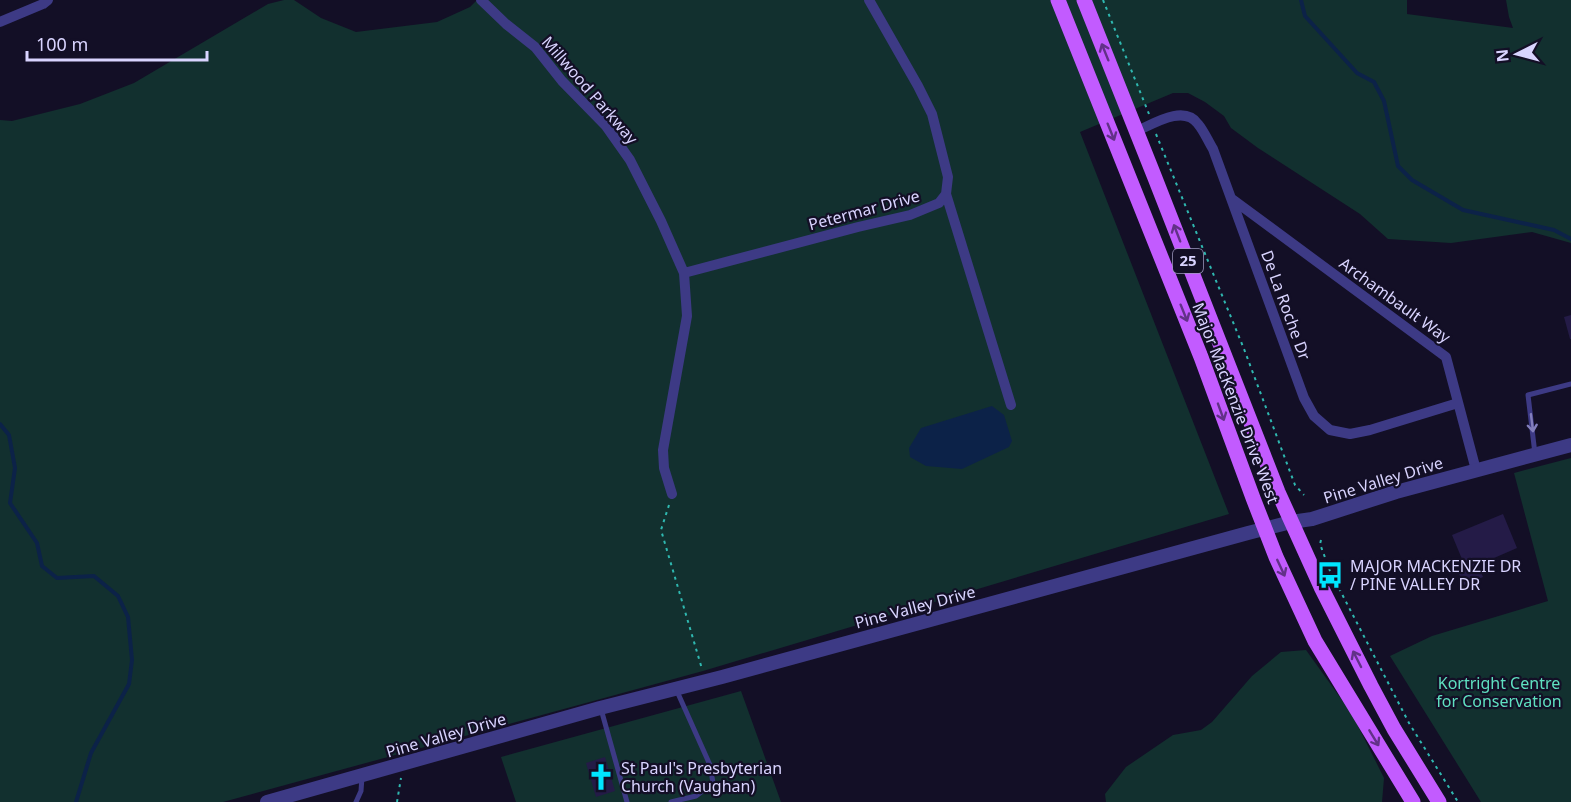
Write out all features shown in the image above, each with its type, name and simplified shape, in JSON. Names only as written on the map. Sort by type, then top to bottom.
[{"type":"main road","name":"Major MacKenzie Drive West","points":[[1058,0],[1201,357],[1276,557],[1315,641],[1413,802]]},
{"type":"main road","name":"Major MacKenzie Drive West","points":[[1084,0],[1278,492],[1321,587],[1371,687],[1439,802]]},
{"type":"street","points":[[0,22],[48,0]]},
{"type":"street","name":"Millwood Parkway","points":[[481,0],[535,47],[562,81],[606,126],[630,160],[661,220],[684,273],[687,316],[663,450],[664,468],[672,494]]},
{"type":"street","points":[[868,0],[932,114],[948,177],[946,194],[1011,405]]},
{"type":"street","name":"De La Roche Dr","points":[[1137,131],[1174,116],[1185,115],[1197,121],[1213,149],[1304,398],[1314,416],[1330,430],[1350,434],[1370,430],[1458,403]]},
{"type":"street","name":"Petermar Drive","points":[[684,273],[910,215],[939,203],[946,194]]},
{"type":"street","name":"Archambault Way","points":[[1231,198],[1446,357],[1476,470]]},
{"type":"street","name":"Pine Valley Drive","points":[[267,802],[600,708],[1265,528],[1312,519],[1396,492],[1571,444]]},
{"type":"lane","points":[[1535,454],[1528,395],[1571,384]]},
{"type":"lane","points":[[670,802],[696,796],[713,783],[710,765],[676,688]]},
{"type":"lane","points":[[600,708],[627,802]]},
{"type":"lane","points":[[356,802],[361,791],[362,775]]},
{"type":"path","points":[[1103,0],[1244,349],[1295,485],[1304,495]]},
{"type":"path","points":[[672,494],[662,530],[705,681]]},
{"type":"path","points":[[1321,540],[1320,544],[1330,571],[1370,650],[1409,723],[1458,802]]},
{"type":"path","points":[[396,802],[404,764]]},
{"type":"green space","points":[[294,0],[321,18],[356,32],[437,22],[470,7],[477,0],[1407,0],[1407,14],[1513,28],[1506,0],[1571,0],[1571,243],[1532,232],[1451,243],[1388,239],[1360,214],[1231,128],[1224,116],[1205,102],[1188,93],[1173,93],[1080,132],[1229,514],[703,671],[223,802],[0,802],[0,120],[12,121],[80,104],[134,83],[268,4]]},
{"type":"green space","name":"Kortright Centre for Conservation","points":[[1571,458],[1571,802],[1481,802],[1390,656],[1432,636],[1548,601],[1514,473]]},
{"type":"green space","points":[[1306,650],[1352,714],[1384,778],[1382,802],[1106,802],[1105,794],[1126,767],[1173,735],[1201,730],[1212,722],[1252,676],[1281,652]]},
{"type":"green space","points":[[741,691],[781,802],[516,802],[501,757]]},
{"type":"water","points":[[992,406],[1004,415],[1012,441],[1009,447],[962,469],[926,466],[910,457],[909,448],[921,428]]},
{"type":"building","points":[[1571,315],[1571,339],[1570,339],[1564,317]]},
{"type":"building","points":[[1503,514],[1517,548],[1478,565],[1483,577],[1464,585],[1456,567],[1464,564],[1452,535]]},
{"type":"building","name":"St Paul's Presbyterian Church (Vaughan)","points":[[605,757],[615,791],[596,797],[586,763]]},
{"type":"waterway","points":[[1301,0],[1305,16],[1357,73],[1374,82],[1384,101],[1398,166],[1412,180],[1463,210],[1554,230],[1571,239]]},
{"type":"waterway","points":[[0,424],[9,435],[15,468],[10,503],[37,543],[42,566],[57,578],[94,576],[118,596],[128,617],[132,660],[129,684],[91,753],[76,802]]},
{"type":"place","name":"MAJOR MACKENZIE DR / PINE VALLEY DR","points":[[1330,575]]},
{"type":"place","name":"St Paul's Presbyterian Church (Vaughan)","points":[[601,777]]}]
